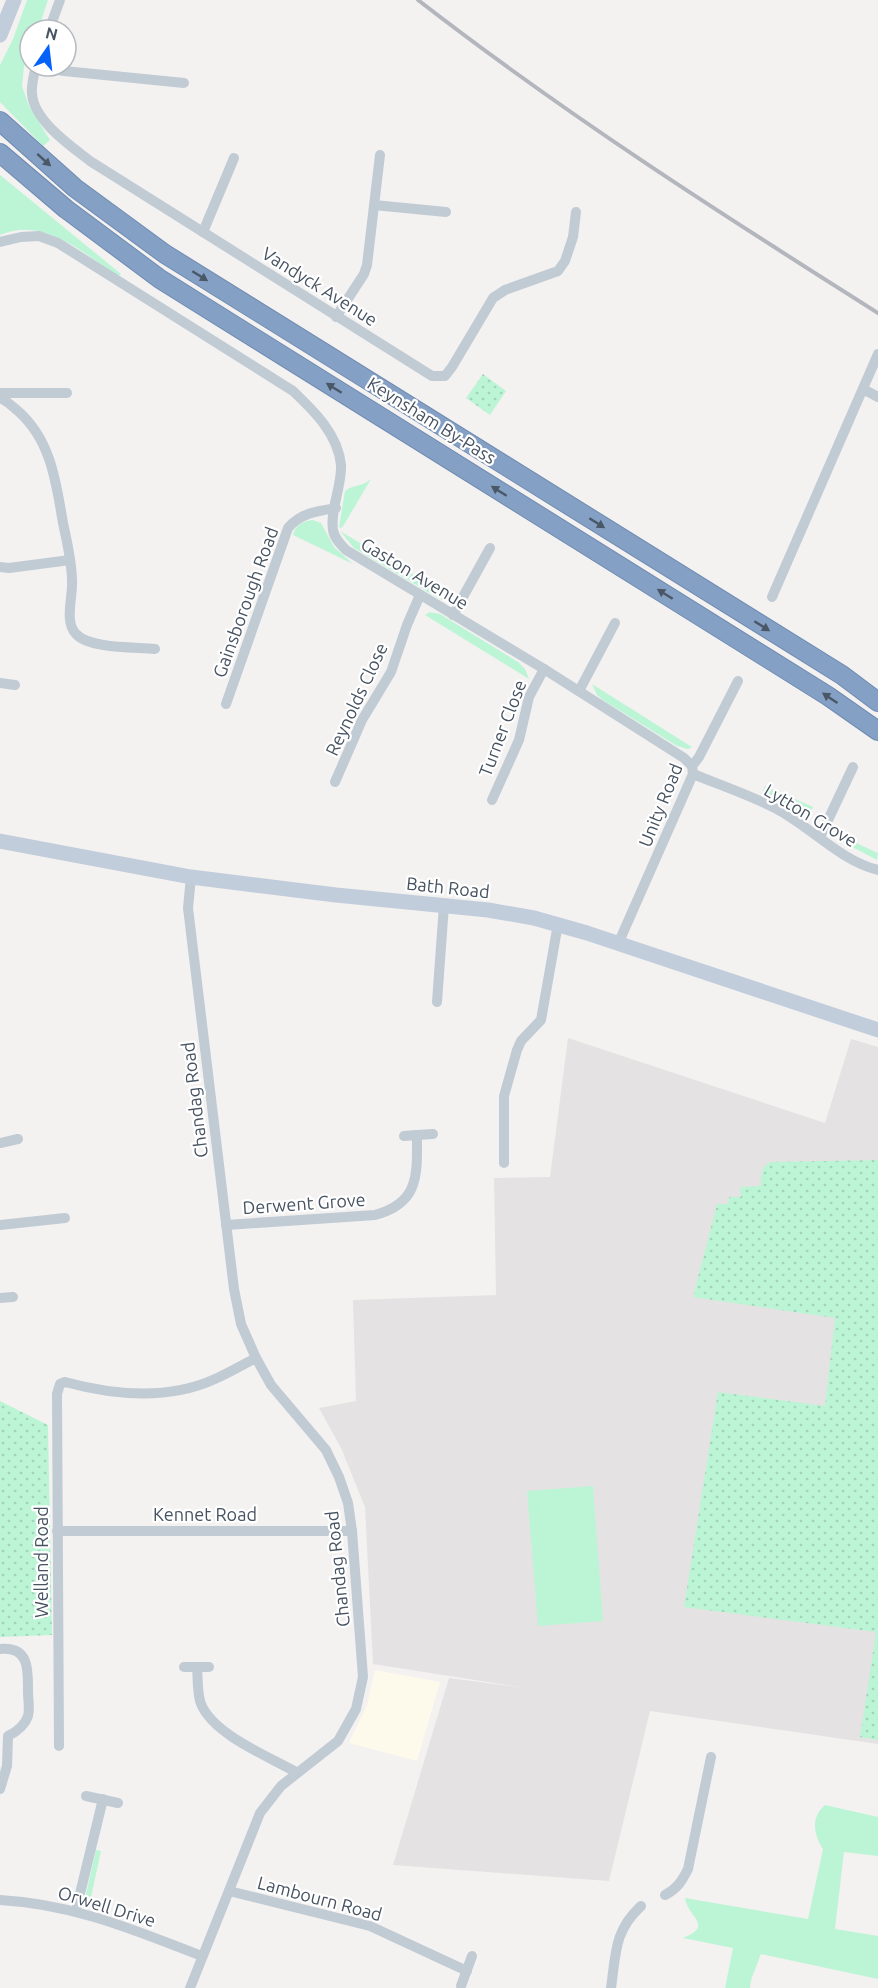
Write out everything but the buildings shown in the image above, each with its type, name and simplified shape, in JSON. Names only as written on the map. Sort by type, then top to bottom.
[{"type":"highway","name":"Keynsham By-Pass","points":[[0,121],[75,188],[165,254],[842,675],[878,702]]},
{"type":"highway","name":"Keynsham By-Pass","points":[[0,153],[66,209],[160,279],[828,696],[878,731]]},
{"type":"main road","points":[[0,35],[14,0]]},
{"type":"main road","name":"Bath Road","points":[[0,841],[190,877],[488,910],[558,924],[878,1030]]},
{"type":"street","points":[[53,18],[60,0]]},
{"type":"street","points":[[78,71],[184,83]]},
{"type":"street","name":"Vandyck Avenue","points":[[34,78],[32,95],[36,109],[54,131],[90,161],[432,376],[445,376],[493,298],[505,290],[558,271],[565,261],[573,237],[576,212]]},
{"type":"street","points":[[336,317],[364,274],[367,265],[380,155]]},
{"type":"street","points":[[203,232],[234,158]]},
{"type":"street","points":[[374,205],[446,212]]},
{"type":"street","name":"Gaston Avenue","points":[[0,242],[39,236],[58,243],[293,391],[314,411],[338,449],[341,466],[333,530],[345,550],[544,669],[684,758],[693,770]]},
{"type":"street","points":[[772,597],[878,354]]},
{"type":"street","points":[[863,389],[878,397]]},
{"type":"street","points":[[0,393],[67,393]]},
{"type":"street","points":[[0,398],[6,400],[30,422],[45,448],[54,475],[70,560],[72,581],[70,622],[76,635],[96,644],[155,650]]},
{"type":"street","name":"Gainsborough Road","points":[[226,704],[288,528],[299,518],[313,512],[336,508]]},
{"type":"street","points":[[453,615],[490,548]]},
{"type":"street","points":[[0,567],[70,560]]},
{"type":"street","name":"Reynolds Close","points":[[335,782],[362,720],[391,672],[407,625],[420,596]]},
{"type":"street","points":[[579,692],[615,623]]},
{"type":"street","name":"Turner Close","points":[[492,800],[519,740],[529,697],[544,669]]},
{"type":"street","name":"Unity Road","points":[[618,944],[693,770],[738,681]]},
{"type":"street","points":[[0,682],[15,685]]},
{"type":"street","points":[[820,837],[853,767]]},
{"type":"street","name":"Lytton Grove","points":[[693,770],[775,808],[839,851],[869,868],[878,870]]},
{"type":"street","name":"Chandag Road","points":[[190,877],[188,908],[234,1289],[241,1324],[271,1385],[326,1450],[339,1477],[348,1503],[352,1531],[363,1665],[361,1694],[350,1722],[338,1741],[296,1772],[270,1798],[260,1814],[190,1988]]},
{"type":"street","points":[[437,1002],[444,905]]},
{"type":"street","points":[[504,1163],[504,1096],[521,1041],[541,1020],[558,924]]},
{"type":"street","points":[[404,1136],[433,1134]]},
{"type":"street","name":"Derwent Grove","points":[[226,1225],[375,1215],[391,1210],[409,1195],[414,1184],[417,1173],[417,1135]]},
{"type":"street","points":[[0,1143],[18,1139]]},
{"type":"street","points":[[0,1226],[65,1218]]},
{"type":"street","points":[[0,1298],[13,1297]]},
{"type":"street","name":"Welland Road","points":[[59,1746],[57,1394],[60,1384],[65,1382],[98,1390],[150,1394],[191,1387],[213,1380],[256,1358]]},
{"type":"street","name":"Kennet Road","points":[[57,1531],[352,1531]]},
{"type":"street","points":[[0,1649],[6,1648],[20,1653],[25,1659],[28,1670],[28,1717],[18,1730],[4,1736],[7,1766],[0,1789]]},
{"type":"street","points":[[184,1666],[209,1666]]},
{"type":"street","points":[[197,1667],[200,1702],[209,1717],[223,1731],[296,1772]]},
{"type":"street","points":[[664,1895],[678,1886],[688,1869],[711,1757]]},
{"type":"street","points":[[86,1796],[118,1803]]},
{"type":"street","points":[[76,1910],[103,1799]]},
{"type":"street","name":"Lambourn Road","points":[[229,1891],[370,1926],[467,1971]]},
{"type":"street","name":"Orwell Drive","points":[[0,1900],[30,1902],[76,1910],[202,1956]]},
{"type":"street","points":[[611,1988],[619,1935],[628,1918],[641,1906]]},
{"type":"street","points":[[461,1986],[472,1956]]},
{"type":"shaded area","points":[[568,1038],[825,1123],[851,1039],[878,1047],[878,1744],[650,1711],[609,1881],[393,1865],[449,1678],[526,1688],[373,1664],[365,1507],[341,1448],[319,1408],[356,1401],[353,1300],[496,1295],[494,1178],[550,1177]]},
{"type":"shaded area","points":[[375,1670],[440,1682],[417,1761],[349,1743],[367,1705]]},
{"type":"green space","points":[[27,0],[48,0],[42,18],[21,18]]},
{"type":"green space","points":[[18,25],[18,78],[23,78],[22,86],[29,106],[50,140],[43,146],[0,102],[0,65]]},
{"type":"green space","points":[[0,175],[121,274],[118,276],[77,248],[47,234],[32,230],[16,230],[0,235]]},
{"type":"green space","points":[[483,374],[506,391],[490,415],[466,398]]},
{"type":"green space","points":[[371,479],[342,528],[339,527],[345,491]]},
{"type":"green space","points":[[313,520],[321,523],[334,547],[353,564],[293,535],[300,524]]},
{"type":"green space","points":[[340,531],[453,598],[445,601],[438,598],[354,548]]},
{"type":"green space","points":[[430,612],[440,614],[518,662],[525,669],[529,679],[425,615]]},
{"type":"green space","points":[[592,684],[692,747],[688,749],[677,746],[603,700],[597,695]]},
{"type":"green space","points":[[765,786],[813,807],[807,819],[762,793]]},
{"type":"green space","points":[[843,837],[878,853],[877,860],[841,841]]},
{"type":"green space","points":[[878,1160],[878,1740],[860,1737],[876,1632],[684,1607],[718,1392],[825,1406],[835,1318],[693,1297],[717,1204],[728,1204],[729,1197],[741,1197],[740,1187],[761,1186],[763,1170],[770,1162]]},
{"type":"green space","points":[[0,1401],[48,1425],[52,1635],[0,1637]]},
{"type":"green space","points":[[593,1486],[603,1621],[538,1626],[527,1491]]},
{"type":"green space","points":[[825,1805],[878,1817],[878,1856],[844,1852],[835,1929],[878,1936],[878,1979],[761,1954],[750,1988],[725,1988],[733,1948],[683,1938],[697,1929],[698,1925],[685,1898],[808,1919],[823,1849],[817,1838],[815,1821]]},
{"type":"green space","points":[[96,1850],[101,1851],[89,1906],[86,1894]]},
{"type":"railway","points":[[418,0],[587,123],[702,201],[878,313]]}]
